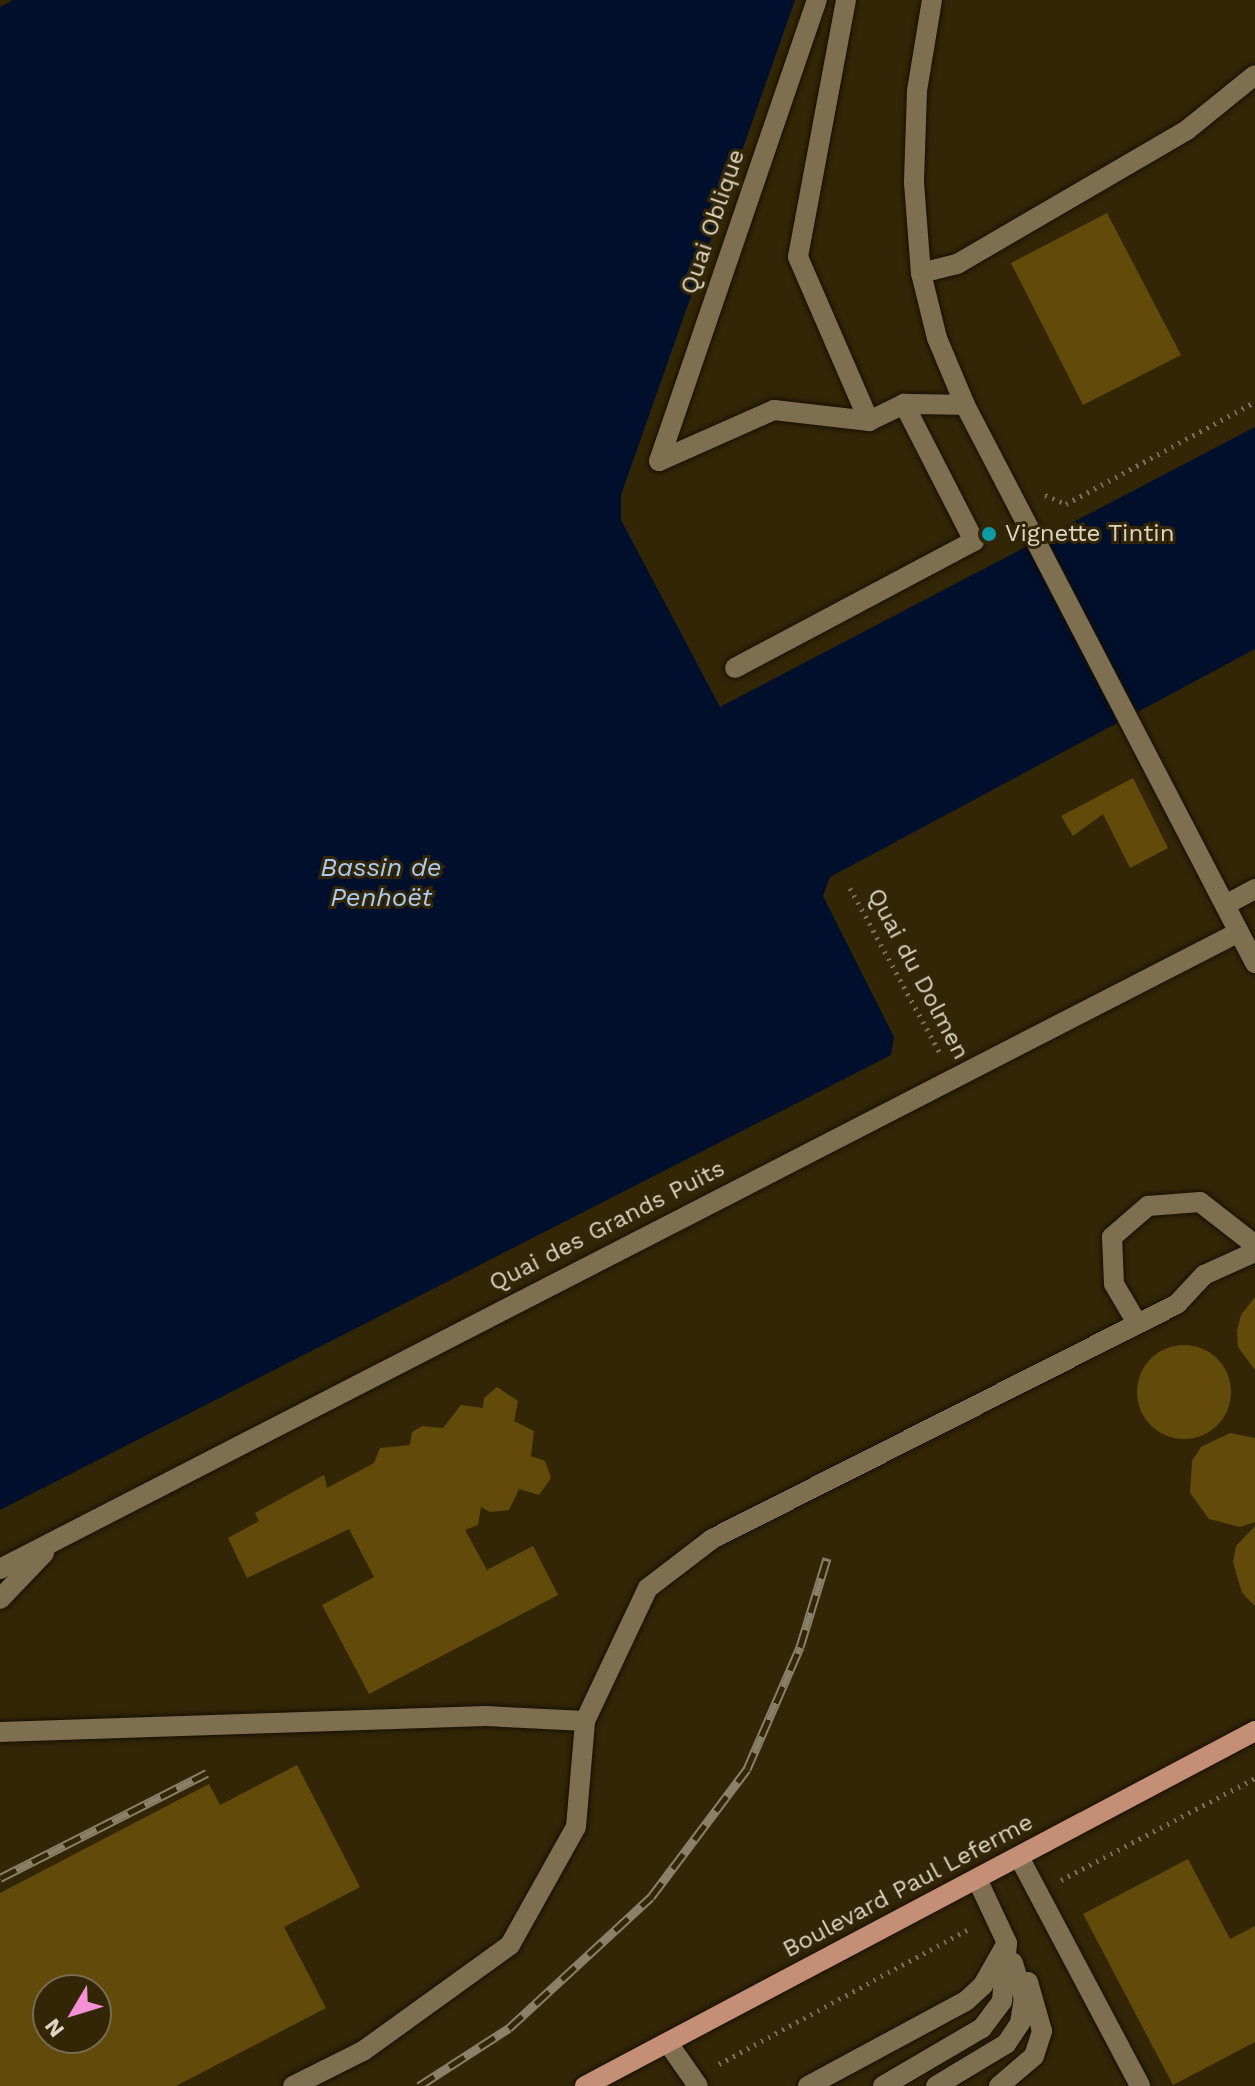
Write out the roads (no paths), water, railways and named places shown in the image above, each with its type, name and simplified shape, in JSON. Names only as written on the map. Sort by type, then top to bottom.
[{"type":"main road","name":"Boulevard Paul Leferme","points":[[585,2086],[1255,1731]]},
{"type":"street","name":"Quai Oblique","points":[[817,0],[659,461],[774,410],[869,421]]},
{"type":"street","points":[[846,0],[798,257],[869,421],[904,404],[965,405]]},
{"type":"street","points":[[932,0],[917,91],[914,183],[921,273],[937,338],[965,405],[1255,963]]},
{"type":"street","points":[[921,273],[957,264],[1187,130],[1255,75]]},
{"type":"street","points":[[735,668],[974,541],[904,404]]},
{"type":"street","points":[[1225,905],[1255,889]]},
{"type":"street","name":"Quai des Grands Puits","points":[[0,1569],[1239,932]]},
{"type":"street","points":[[1137,1323],[1114,1284],[1112,1237],[1148,1206],[1200,1202],[1255,1245]]},
{"type":"street","points":[[293,2086],[363,2051],[510,1945],[576,1827],[585,1721],[648,1588],[712,1539],[1177,1304],[1204,1275],[1255,1252]]},
{"type":"street","points":[[0,1599],[55,1541]]},
{"type":"street","points":[[0,1732],[486,1716],[585,1721]]},
{"type":"street","points":[[1019,1857],[1140,2086]]},
{"type":"street","points":[[977,1879],[1034,1992],[1042,2031],[1034,2056],[999,2086]]},
{"type":"street","points":[[808,2086],[966,2001],[983,1985],[1007,1943]]},
{"type":"street","points":[[883,2086],[982,2028],[1002,2001],[1007,1943]]},
{"type":"street","points":[[936,2086],[1006,2044],[1020,2023],[1024,1999],[1007,1943]]},
{"type":"street","points":[[668,2043],[698,2086]]},
{"type":"water","name":"Bassin de Penhoët","points":[[13,0],[795,0],[621,495],[621,520],[720,707],[1255,427],[1255,649],[830,877],[823,896],[894,1037],[891,1055],[0,1510],[0,7]]},
{"type":"railway","points":[[419,2086],[509,2028],[651,1897],[747,1769],[800,1647],[827,1558]]},
{"type":"railway","points":[[0,1878],[207,1773]]},
{"type":"place","name":"Vignette Tintin","points":[[989,534]]}]
